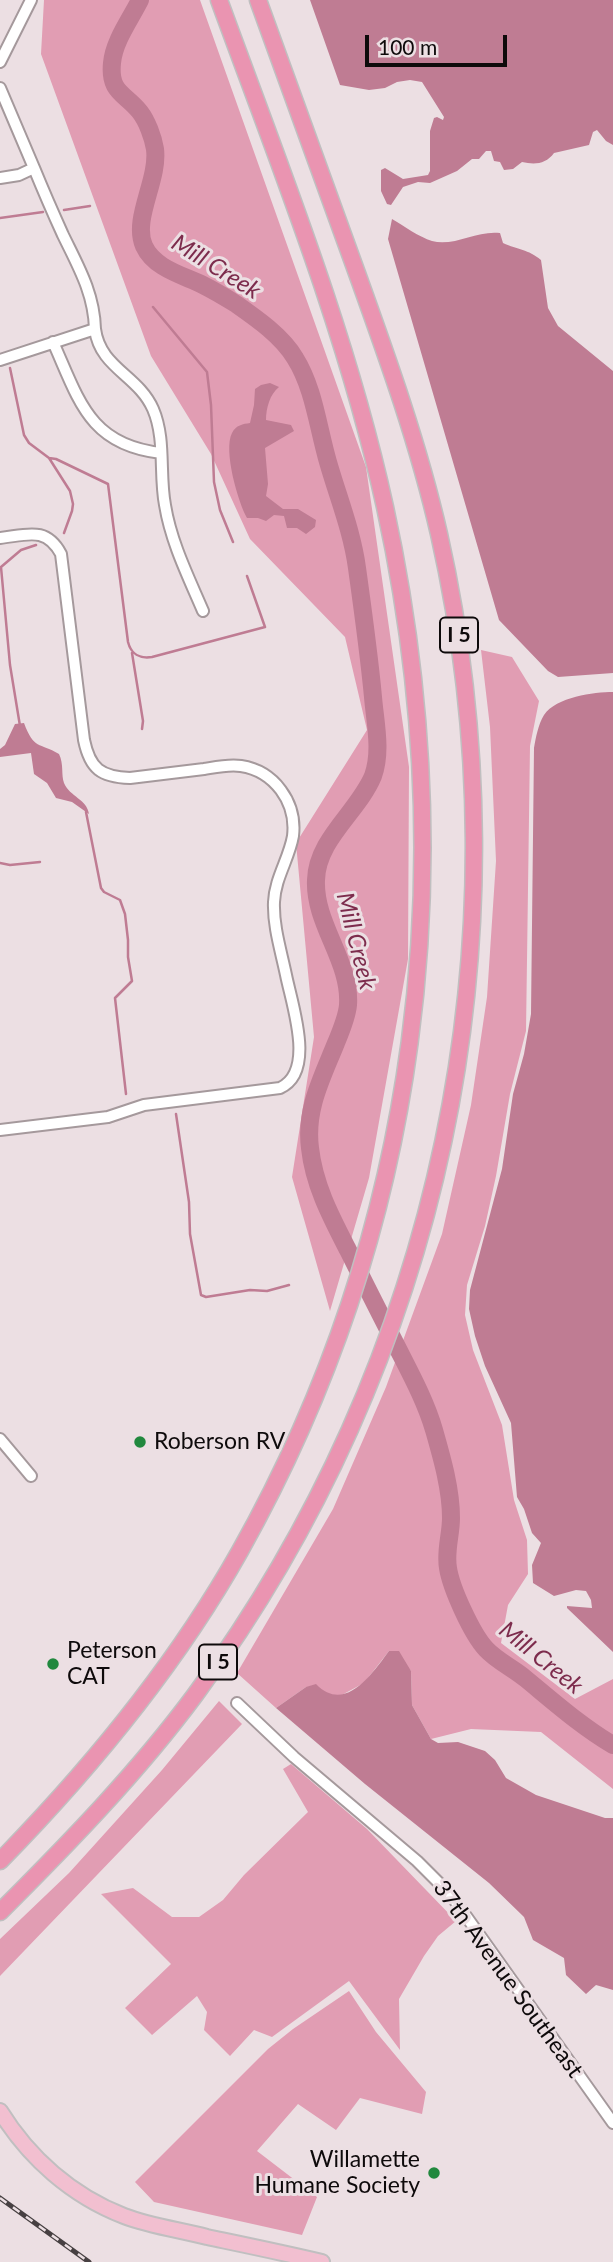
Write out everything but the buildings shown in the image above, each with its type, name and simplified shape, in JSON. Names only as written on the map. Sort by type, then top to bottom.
[{"type":"highway","name":"I 5","points":[[0,1861],[72,1784],[141,1701],[240,1552],[299,1434],[337,1341],[372,1231],[394,1141],[409,1057],[421,928],[423,847],[420,775],[408,638],[386,511],[350,370],[292,198],[219,0]]},
{"type":"highway","name":"I 5","points":[[0,1912],[62,1850],[175,1721],[236,1637],[316,1501],[375,1371],[403,1293],[439,1166],[452,1105],[466,1010],[474,890],[470,733],[458,631],[439,531],[384,347],[258,0]]},
{"type":"main road","points":[[0,2111],[22,2143],[53,2174],[89,2200],[143,2222],[322,2262]]},
{"type":"street","points":[[0,62],[31,0]]},
{"type":"street","points":[[0,88],[64,236],[79,264],[92,298],[100,349],[135,384],[153,408],[160,432],[163,495],[173,539],[203,611]]},
{"type":"street","points":[[0,178],[19,175],[34,168]]},
{"type":"street","points":[[0,360],[95,329]]},
{"type":"street","points":[[53,342],[83,406],[104,432],[127,447],[161,453]]},
{"type":"street","points":[[0,538],[35,534],[45,536],[52,540],[61,554],[84,740],[90,760],[96,769],[115,778],[131,778],[240,766],[265,775],[282,790],[291,813],[293,834],[276,887],[275,919],[296,1024],[300,1063],[292,1080],[280,1088],[144,1105],[108,1117],[0,1130]]},
{"type":"street","points":[[0,1439],[31,1476]]},
{"type":"street","name":"37th Avenue Southeast","points":[[237,1703],[294,1756],[417,1861],[451,1895],[613,2123]]},
{"type":"shaded area","points":[[44,0],[200,0],[366,467],[409,767],[408,959],[369,1178],[330,1311],[292,1177],[314,1037],[296,843],[367,730],[345,637],[250,539],[211,454],[151,356],[41,54]]},
{"type":"shaded area","points":[[310,0],[613,0],[613,145],[597,130],[593,132],[589,145],[554,153],[540,163],[522,162],[513,169],[504,170],[500,162],[494,161],[491,151],[486,151],[479,159],[472,159],[457,171],[430,183],[418,182],[403,187],[391,205],[387,204],[381,191],[381,170],[385,168],[403,179],[428,175],[430,131],[434,118],[443,120],[444,117],[422,82],[410,80],[369,90],[340,85]]},
{"type":"shaded area","points":[[392,219],[432,241],[449,242],[500,233],[503,243],[536,256],[541,260],[548,308],[558,326],[613,371],[613,673],[558,677],[548,671],[499,620],[388,239]]},
{"type":"shaded area","points":[[270,383],[279,387],[269,402],[266,420],[291,425],[294,431],[265,448],[268,484],[266,496],[283,509],[298,509],[316,520],[315,527],[306,534],[297,528],[287,528],[284,516],[274,515],[266,521],[247,518],[233,476],[229,451],[232,433],[242,424],[250,423],[255,389]]},
{"type":"shaded area","points":[[481,650],[512,657],[539,701],[530,746],[526,1031],[510,1094],[485,1226],[467,1285],[465,1315],[473,1350],[502,1425],[514,1500],[527,1540],[528,1574],[508,1605],[501,1643],[575,1699],[613,1679],[613,1789],[541,1732],[471,1729],[431,1739],[412,1705],[411,1671],[389,1651],[364,1683],[338,1697],[306,1687],[276,1708],[237,1673],[333,1509],[386,1387],[442,1234],[471,1105],[487,997],[496,861],[490,727]]},
{"type":"shaded area","points":[[613,692],[613,1652],[567,1608],[592,1608],[586,1591],[576,1590],[554,1596],[533,1583],[532,1565],[541,1543],[532,1533],[517,1497],[511,1423],[485,1366],[469,1309],[470,1290],[502,1169],[513,1094],[531,1014],[536,735],[544,715],[557,704],[586,695]]},
{"type":"shaded area","points":[[24,723],[34,742],[59,754],[64,783],[85,805],[89,814],[72,802],[56,798],[47,783],[34,774],[31,753],[0,757],[0,749],[5,745],[15,724]]},
{"type":"shaded area","points":[[389,1651],[399,1651],[411,1671],[412,1705],[431,1739],[438,1743],[458,1742],[485,1751],[495,1760],[506,1778],[536,1795],[605,1818],[613,1818],[613,1990],[596,1985],[586,1994],[566,1975],[564,1958],[533,1940],[524,1917],[489,1883],[365,1784],[276,1708],[306,1687],[316,1684],[337,1695],[347,1693],[366,1679]]},
{"type":"shaded area","points":[[219,1701],[242,1724],[0,1976],[0,1939],[69,1873],[162,1770]]},
{"type":"shaded area","points":[[291,1764],[367,1829],[456,1921],[438,1936],[399,1999],[400,2050],[349,1981],[272,2037],[254,2030],[230,2056],[204,2030],[207,2012],[197,1996],[152,2035],[125,2008],[171,1964],[101,1894],[133,1888],[172,1917],[199,1917],[223,1900],[244,1875],[308,1812],[283,1769]]},
{"type":"shaded area","points":[[349,1991],[376,2032],[426,2092],[422,2114],[360,2098],[336,2130],[298,2104],[257,2151],[317,2197],[302,2235],[154,2202],[135,2182],[268,2049]]},
{"type":"waterway","name":"Mill Creek","points":[[140,0],[116,47],[112,73],[119,92],[145,120],[155,149],[153,173],[141,224],[144,246],[161,265],[214,291],[252,315],[290,350],[307,382],[355,554],[377,736],[377,757],[373,776],[366,789],[331,839],[318,865],[317,896],[344,973],[348,1005],[344,1024],[312,1107],[309,1134],[315,1175],[330,1213],[416,1384],[430,1418],[449,1496],[451,1518],[448,1568],[453,1587],[469,1622],[480,1642],[490,1653],[613,1745]]},
{"type":"waterway","points":[[64,210],[90,206]]},
{"type":"waterway","points":[[0,218],[43,212]]},
{"type":"waterway","points":[[153,307],[207,372],[214,482],[220,510],[233,542]]},
{"type":"waterway","points":[[10,368],[24,435],[29,443],[49,458],[70,491],[73,504],[64,533]]},
{"type":"waterway","points":[[49,458],[108,484],[128,642],[137,655],[152,657],[265,627],[247,576]]},
{"type":"waterway","points":[[20,726],[10,665],[1,567],[21,550],[36,545]]},
{"type":"waterway","points":[[132,653],[142,729]]},
{"type":"waterway","points":[[86,812],[101,888],[120,900],[125,914],[132,981],[115,998],[126,1094]]},
{"type":"waterway","points":[[0,863],[10,865],[40,862]]},
{"type":"waterway","points":[[176,1114],[189,1202],[190,1234],[201,1295],[206,1297],[250,1290],[267,1291],[289,1285]]},
{"type":"railway","points":[[0,2198],[89,2262]]},
{"type":"place","name":"Roberson RV","points":[[140,1442]]},
{"type":"place","name":"Peterson CAT","points":[[53,1664]]},
{"type":"place","name":"Willamette Humane Society","points":[[434,2173]]}]
